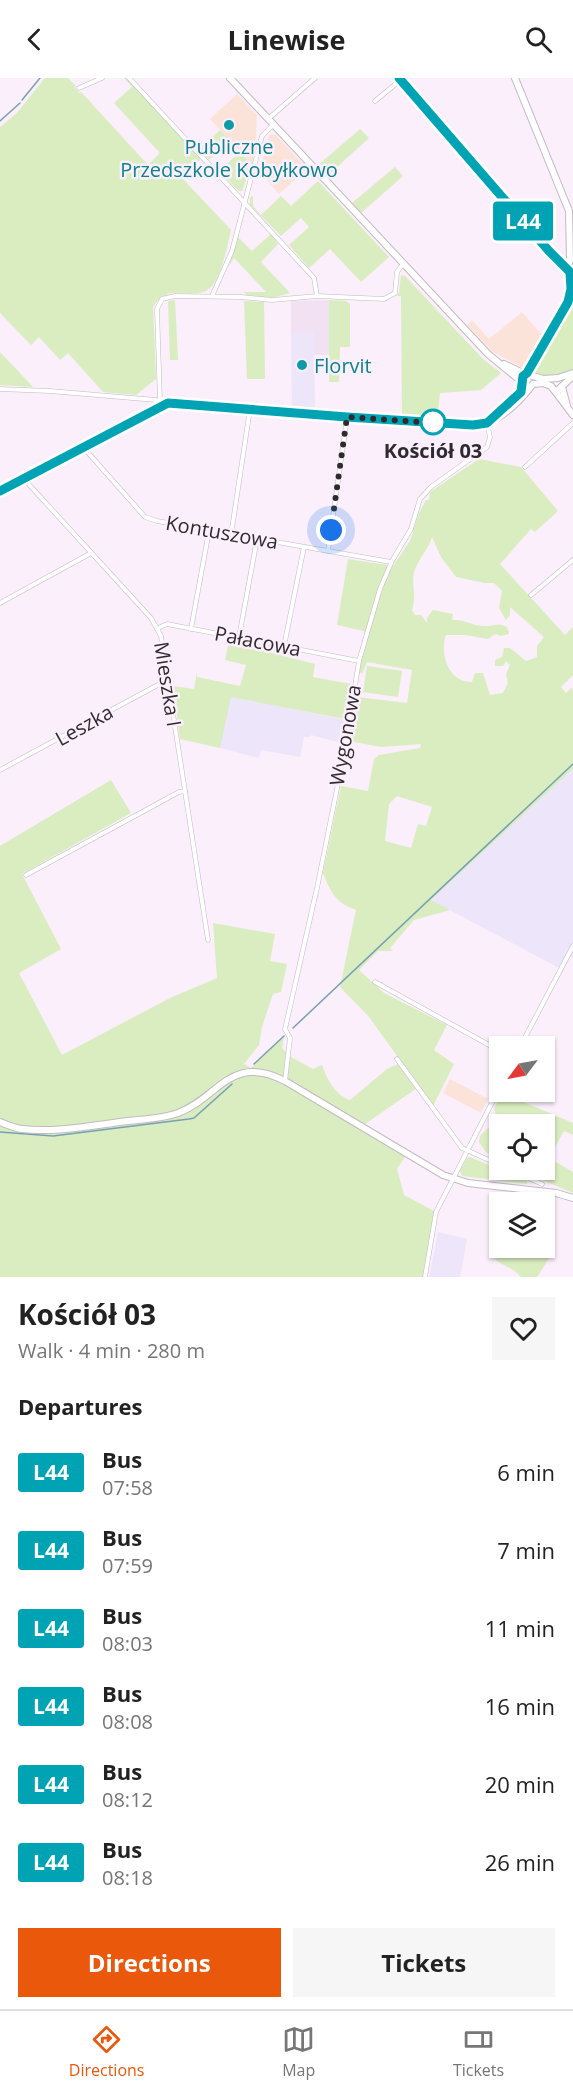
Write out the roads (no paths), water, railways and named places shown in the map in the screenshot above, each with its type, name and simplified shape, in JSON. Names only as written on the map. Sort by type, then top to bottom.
[{"type":"street","points":[[79,88],[102,78]]},
{"type":"street","points":[[129,78],[314,278],[318,296]]},
{"type":"street","points":[[230,78],[495,360],[526,386],[543,383],[553,388],[562,387],[573,375]]},
{"type":"street","points":[[268,118],[315,78]]},
{"type":"street","points":[[375,101],[401,78],[549,251],[570,272],[570,295],[529,374],[522,382],[521,392],[488,426]]},
{"type":"street","points":[[515,78],[569,211],[572,240],[570,261],[567,267]]},
{"type":"street","points":[[212,296],[232,251],[262,136],[274,124]]},
{"type":"street","points":[[161,404],[157,309],[160,301],[175,296],[272,300],[318,296],[387,298],[395,293],[397,272],[404,263]]},
{"type":"street","points":[[495,360],[543,379],[573,375]]},
{"type":"street","points":[[529,374],[532,385]]},
{"type":"street","points":[[556,379],[562,381],[565,400],[572,413]]},
{"type":"street","points":[[556,379],[551,383],[553,388],[572,413]]},
{"type":"street","points":[[0,490],[161,404],[173,403],[488,426],[532,385]]},
{"type":"street","points":[[0,389],[156,400],[161,404]]},
{"type":"street","points":[[231,535],[250,409]]},
{"type":"street","points":[[328,551],[347,417]]},
{"type":"street","points":[[525,467],[573,423]]},
{"type":"street","name":"Wygonowa","points":[[285,1082],[290,1038],[285,1029],[343,759],[358,661],[380,589],[391,562],[411,530],[420,499],[438,481],[483,451],[489,441],[488,426]]},
{"type":"street","name":"Kontuszowa","points":[[82,447],[145,518],[391,562]]},
{"type":"street","name":"Mieszka I","points":[[23,478],[158,628],[208,940]]},
{"type":"street","points":[[191,628],[209,531]]},
{"type":"street","points":[[239,637],[256,539]]},
{"type":"street","points":[[284,646],[304,547]]},
{"type":"street","points":[[0,603],[91,553]]},
{"type":"street","points":[[531,595],[573,560]]},
{"type":"street","name":"Pałacowa","points":[[158,628],[167,624],[358,661]]},
{"type":"street","name":"Leszka","points":[[0,770],[167,680]]},
{"type":"street","points":[[26,875],[138,813],[185,791]]},
{"type":"street","points":[[526,1036],[573,946]]},
{"type":"street","points":[[375,982],[489,1045]]},
{"type":"street","points":[[398,1059],[455,1139],[466,1150],[489,1160]]},
{"type":"street","points":[[0,1122],[18,1128],[39,1129],[79,1127],[160,1117],[185,1110],[221,1083],[238,1075],[262,1073],[285,1082],[421,1164],[452,1179],[468,1183],[556,1193],[573,1198]]},
{"type":"street","points":[[425,1277],[436,1212],[492,1102]]},
{"type":"street","points":[[533,1180],[542,1184]]},
{"type":"waterway","points":[[22,100],[40,78]]},
{"type":"waterway","points":[[0,121],[20,103]]},
{"type":"waterway","points":[[293,1028],[573,764]]},
{"type":"waterway","points":[[254,1064],[284,1036]]},
{"type":"waterway","points":[[0,1132],[53,1136],[194,1118],[232,1084]]},
{"type":"place","name":"Publiczne Przedszkole Kobyłkowo","points":[[229,125]]},
{"type":"place","name":"Florvit","points":[[302,365]]},
{"type":"place","name":"Kościół 03","points":[[433,422]]}]
